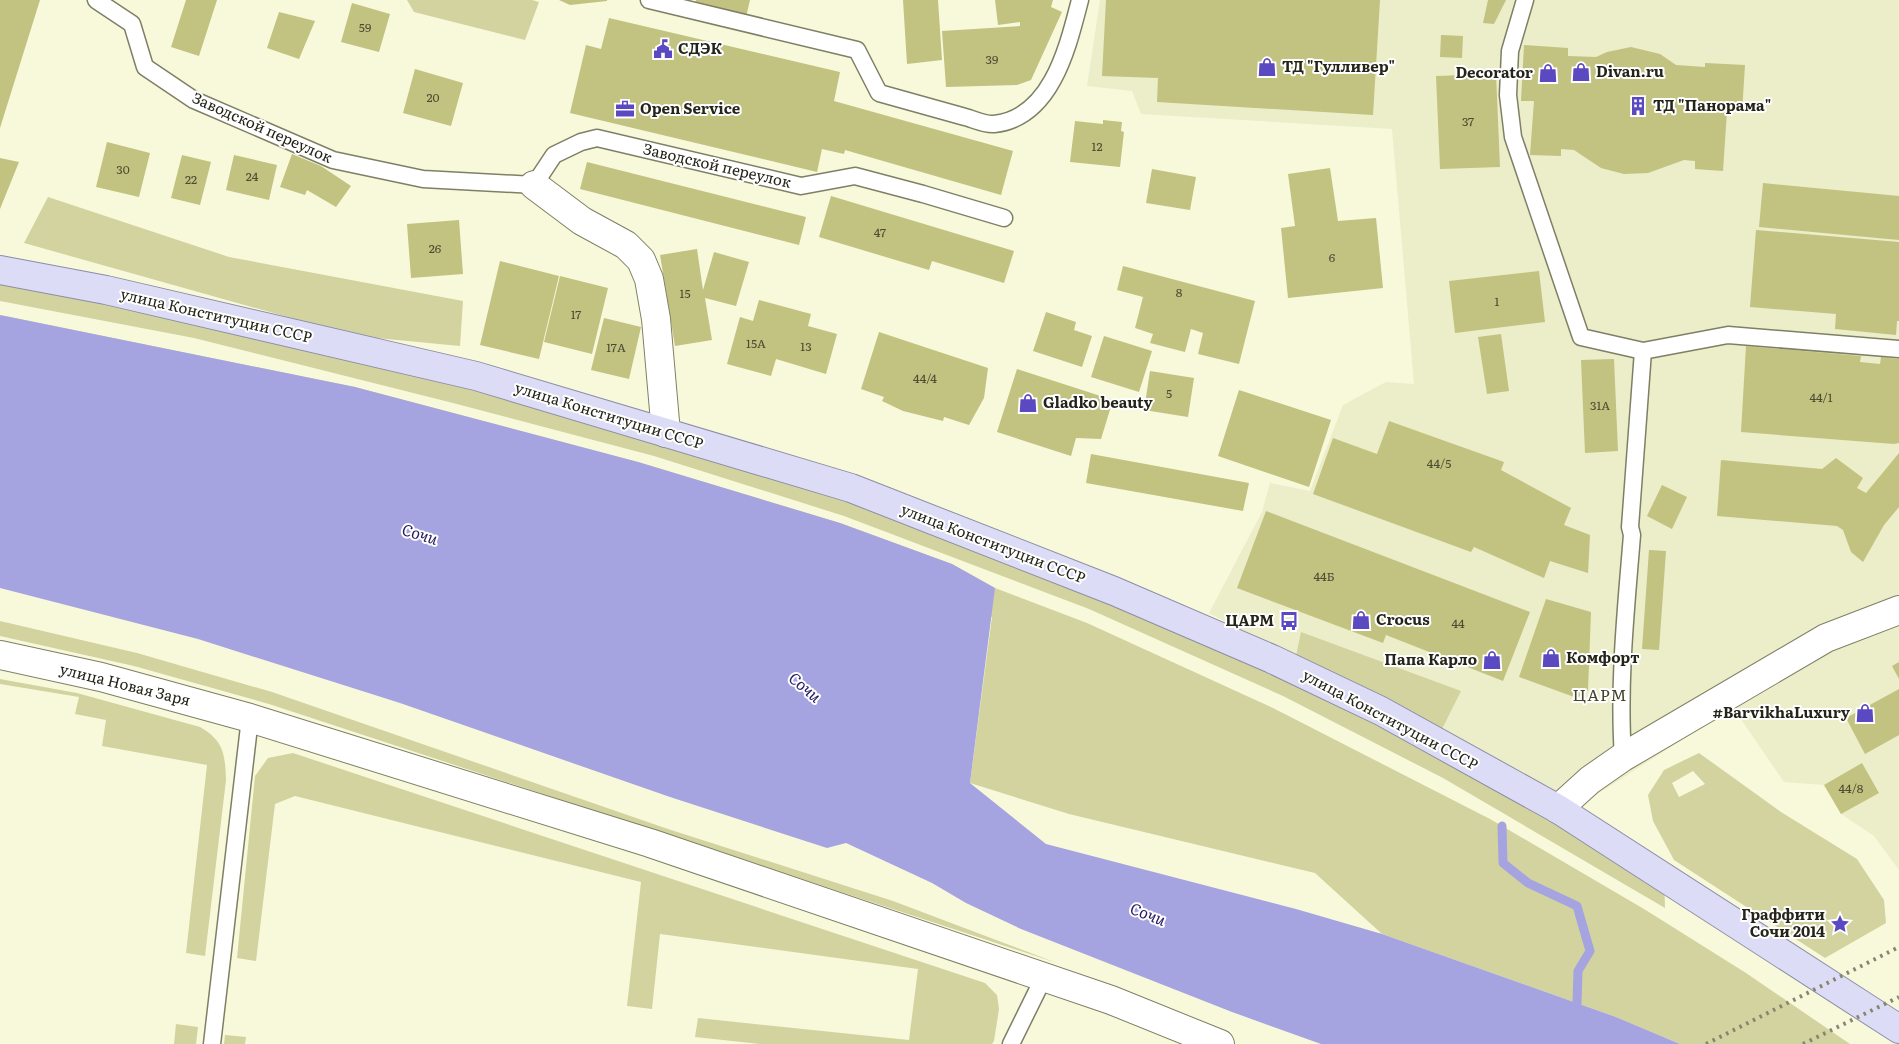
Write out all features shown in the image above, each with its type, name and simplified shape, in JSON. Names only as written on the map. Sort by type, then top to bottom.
[{"type":"main road","name":"улица Конституции СССР","points":[[0,270],[106,290],[476,376],[851,488],[1114,591],[1272,659],[1381,711],[1558,809],[1899,1029]]},
{"type":"street","points":[[534,185],[582,221],[626,245],[641,260],[648,279],[656,319],[666,433]]},
{"type":"street","points":[[1558,809],[1578,790],[1623,757],[1826,638],[1899,610]]},
{"type":"street","name":"улица Новая Заря","points":[[0,655],[101,677],[250,718],[650,843],[1110,1000],[1220,1044]]},
{"type":"lane","name":"Заводской переулок","points":[[96,0],[132,24],[146,67],[194,100],[333,160],[423,179],[534,185],[554,155],[581,142],[597,138],[801,186],[855,176],[1004,218]]},
{"type":"lane","points":[[649,0],[857,50],[879,93],[993,124],[1020,117],[1037,103],[1054,78],[1068,49],[1080,0]]},
{"type":"lane","points":[[1525,0],[1510,51],[1508,95],[1513,137],[1581,337],[1643,351],[1728,335],[1899,349]]},
{"type":"lane","points":[[1623,757],[1621,728],[1622,656],[1632,535],[1630,527],[1643,351]]},
{"type":"lane","points":[[212,1044],[250,718]]},
{"type":"lane","points":[[1011,1044],[1044,977]]},
{"type":"shaded area","points":[[407,0],[532,0],[539,2],[525,40],[414,12]]},
{"type":"shaded area","points":[[1100,0],[1899,0],[1899,870],[1874,836],[1841,814],[1824,785],[1784,782],[1738,715],[1720,715],[1573,810],[1209,613],[1262,512],[1270,483],[1310,491],[1343,405],[1386,382],[1414,384],[1392,129],[1141,114],[1132,91],[1087,86]]},
{"type":"shaded area","points":[[48,197],[229,257],[463,301],[460,346],[355,336],[24,243]]},
{"type":"shaded area","points":[[0,271],[666,433],[1272,659],[1664,878],[1665,908],[1443,778],[1283,696],[1089,609],[844,516],[654,456],[194,338],[0,301]]},
{"type":"shaded area","points":[[0,315],[355,387],[638,462],[840,523],[952,564],[995,588],[1087,623],[1273,708],[1490,819],[1644,909],[1746,973],[1850,1044],[1680,1044],[1616,1017],[1382,934],[1315,873],[1069,814],[970,783],[992,617]]},
{"type":"shaded area","points":[[0,621],[137,653],[272,692],[668,829],[893,901],[1057,963],[269,704],[134,666],[0,636]]},
{"type":"shaded area","points":[[1301,632],[1461,691],[1441,731],[1296,656]]},
{"type":"shaded area","points":[[0,679],[77,693],[200,727],[219,743],[224,755],[226,780],[205,956],[186,953],[207,765],[102,746],[106,720],[75,714],[79,697],[0,684]]},
{"type":"shaded area","points":[[293,753],[985,983],[997,995],[999,1009],[994,1041],[992,1044],[760,1044],[695,1037],[698,1018],[909,1040],[918,969],[660,934],[652,1009],[627,1006],[641,882],[295,796],[275,804],[256,961],[237,958],[255,776],[268,758]]},
{"type":"shaded area","points":[[1699,753],[1781,812],[1857,859],[1884,900],[1886,923],[1825,958],[1674,860],[1653,821],[1648,795],[1664,770]],"holes":[[[1693,771],[1705,784],[1679,797],[1672,783]]]},
{"type":"shaded area","points":[[176,1024],[198,1027],[196,1044],[174,1044]]},
{"type":"shaded area","points":[[225,1035],[246,1037],[245,1044],[224,1044]]},
{"type":"water","name":"Сочи","points":[[0,315],[355,387],[638,462],[840,523],[952,564],[995,588],[970,783],[1046,844],[1296,909],[1382,934],[1616,1017],[1680,1044],[1321,1044],[1232,1012],[1021,929],[966,903],[932,883],[846,843],[827,848],[670,797],[400,703],[198,639],[0,588]]},
{"type":"building","points":[[0,0],[40,0],[0,128]]},
{"type":"building","points":[[186,0],[217,0],[199,56],[171,47]]},
{"type":"building","points":[[559,0],[607,0],[607,1],[570,5]]},
{"type":"building","points":[[696,0],[750,0],[746,17],[695,4]]},
{"type":"building","points":[[903,0],[938,0],[942,60],[907,64]]},
{"type":"building","points":[[995,0],[1053,0],[1051,7],[1062,12],[1031,80],[1017,85],[946,87],[942,31],[1020,26],[1020,22],[998,25]]},
{"type":"building","name":"ТД \"Гулливер\"","points":[[1106,0],[1380,0],[1373,115],[1157,102],[1158,78],[1102,76]]},
{"type":"building","points":[[1488,0],[1506,0],[1494,24],[1483,23]]},
{"type":"building","points":[[352,3],[390,14],[379,52],[341,42]]},
{"type":"building","points":[[279,12],[315,21],[299,59],[267,48]]},
{"type":"building","points":[[609,18],[840,72],[834,101],[1013,151],[1001,195],[845,150],[844,154],[822,149],[817,172],[570,113],[586,45],[601,49]]},
{"type":"building","points":[[1441,35],[1463,36],[1462,58],[1440,57]]},
{"type":"building","name":"ТД \"Панорама\"","points":[[1524,45],[1568,48],[1568,56],[1596,57],[1607,52],[1631,47],[1660,54],[1676,65],[1705,67],[1705,63],[1745,65],[1742,112],[1727,111],[1723,171],[1695,169],[1695,161],[1684,160],[1648,173],[1624,174],[1601,168],[1574,150],[1561,149],[1561,156],[1530,155],[1534,101],[1521,101]]},
{"type":"building","points":[[415,69],[463,83],[451,126],[403,113]]},
{"type":"building","points":[[1496,74],[1500,167],[1440,169],[1436,76]]},
{"type":"building","points":[[1103,120],[1122,122],[1121,131],[1124,132],[1120,167],[1070,162],[1075,121],[1103,124]]},
{"type":"building","points":[[107,142],[150,153],[139,197],[96,187]]},
{"type":"building","points":[[292,154],[321,166],[351,186],[336,207],[307,190],[305,195],[280,187]]},
{"type":"building","points":[[182,155],[211,162],[200,205],[171,198]]},
{"type":"building","points":[[234,155],[277,165],[269,200],[226,190]]},
{"type":"building","points":[[0,158],[19,162],[0,209]]},
{"type":"building","points":[[587,162],[806,217],[799,245],[580,189]]},
{"type":"building","points":[[1330,168],[1338,221],[1376,218],[1383,288],[1288,298],[1281,228],[1295,226],[1288,174]]},
{"type":"building","points":[[1152,169],[1196,177],[1190,210],[1146,203]]},
{"type":"building","points":[[1763,183],[1899,196],[1899,240],[1759,227]]},
{"type":"building","points":[[831,196],[1014,251],[1004,283],[932,261],[929,270],[819,237]]},
{"type":"building","points":[[459,220],[463,274],[411,278],[407,224]]},
{"type":"building","points":[[1756,230],[1899,242],[1899,321],[1897,321],[1896,335],[1835,329],[1836,314],[1750,307]]},
{"type":"building","points":[[697,249],[703,290],[714,252],[749,262],[736,306],[705,298],[712,340],[675,346],[660,255]]},
{"type":"building","points":[[500,261],[559,276],[539,359],[480,345]]},
{"type":"building","points":[[1123,266],[1255,301],[1239,364],[1198,354],[1203,333],[1191,329],[1185,352],[1150,343],[1153,334],[1135,328],[1143,297],[1117,290]]},
{"type":"building","points":[[1539,271],[1545,322],[1455,333],[1449,281]]},
{"type":"building","points":[[560,276],[608,288],[592,354],[544,342]]},
{"type":"building","points":[[759,300],[811,314],[808,326],[837,334],[826,374],[776,359],[771,376],[727,364],[740,317],[753,321]]},
{"type":"building","points":[[1046,312],[1076,322],[1074,330],[1092,336],[1082,367],[1033,351]]},
{"type":"building","points":[[604,318],[641,327],[629,379],[591,370]]},
{"type":"building","points":[[879,332],[988,368],[984,398],[969,425],[944,417],[943,421],[903,411],[882,401],[884,397],[861,389]]},
{"type":"building","points":[[1501,334],[1509,391],[1487,394],[1478,337]]},
{"type":"building","points":[[1104,336],[1152,351],[1139,392],[1091,377]]},
{"type":"building","points":[[1746,346],[1861,356],[1860,362],[1880,364],[1881,357],[1899,359],[1899,443],[1741,432]]},
{"type":"building","points":[[1614,359],[1618,451],[1585,453],[1581,360]]},
{"type":"building","points":[[1017,369],[1113,400],[1101,439],[1076,438],[1071,456],[997,432]]},
{"type":"building","points":[[1150,371],[1194,378],[1188,417],[1144,410]]},
{"type":"building","points":[[1239,390],[1331,420],[1309,487],[1218,456]]},
{"type":"building","points":[[1389,421],[1504,462],[1501,470],[1571,508],[1564,525],[1590,535],[1588,573],[1550,561],[1544,578],[1474,547],[1471,552],[1313,494],[1333,438],[1377,454]]},
{"type":"building","points":[[1899,453],[1899,507],[1884,525],[1863,562],[1851,552],[1843,530],[1837,526],[1717,516],[1721,460],[1822,469],[1836,458],[1863,478],[1857,488],[1866,493]]},
{"type":"building","points":[[1091,454],[1249,483],[1243,511],[1086,483]]},
{"type":"building","points":[[1662,485],[1687,497],[1672,529],[1647,516]]},
{"type":"building","points":[[1266,511],[1530,612],[1503,681],[1386,635],[1383,643],[1237,588]]},
{"type":"building","points":[[1649,550],[1666,551],[1659,650],[1642,649]]},
{"type":"building","points":[[1546,599],[1591,612],[1588,690],[1577,698],[1519,677]]},
{"type":"building","points":[[1899,662],[1899,679],[1892,666]]},
{"type":"building","points":[[1899,689],[1899,735],[1865,754],[1846,718]]},
{"type":"building","points":[[1862,763],[1879,793],[1841,814],[1824,785]]},
{"type":"waterway","points":[[1502,826],[1503,863],[1528,883],[1577,906],[1590,951],[1578,971],[1577,1003]]},
{"type":"railway","points":[[1706,1044],[1899,947]]},
{"type":"railway","points":[[1803,1044],[1899,997]]},
{"type":"place","name":"СДЭК","points":[[663,49]]},
{"type":"place","name":"ТД \"Гулливер\"","points":[[1267,67]]},
{"type":"place","name":"Divan.ru","points":[[1581,72]]},
{"type":"place","name":"Decorator","points":[[1548,73]]},
{"type":"place","name":"ТД \"Панорама\"","points":[[1638,106]]},
{"type":"place","name":"Open Service","points":[[625,109]]},
{"type":"place","name":"Gladko beauty","points":[[1028,403]]},
{"type":"place","name":"Crocus","points":[[1361,620]]},
{"type":"place","name":"ЦАРМ","points":[[1289,621]]},
{"type":"place","name":"Комфорт","points":[[1551,658]]},
{"type":"place","name":"Папа Карло","points":[[1492,660]]},
{"type":"place","name":"#BarvikhaLuxury","points":[[1865,713]]},
{"type":"place","name":"Граффити Сочи 2014","points":[[1840,924]]},
{"type":"district","name":"ЦАРМ","points":[[1600,695]]}]
